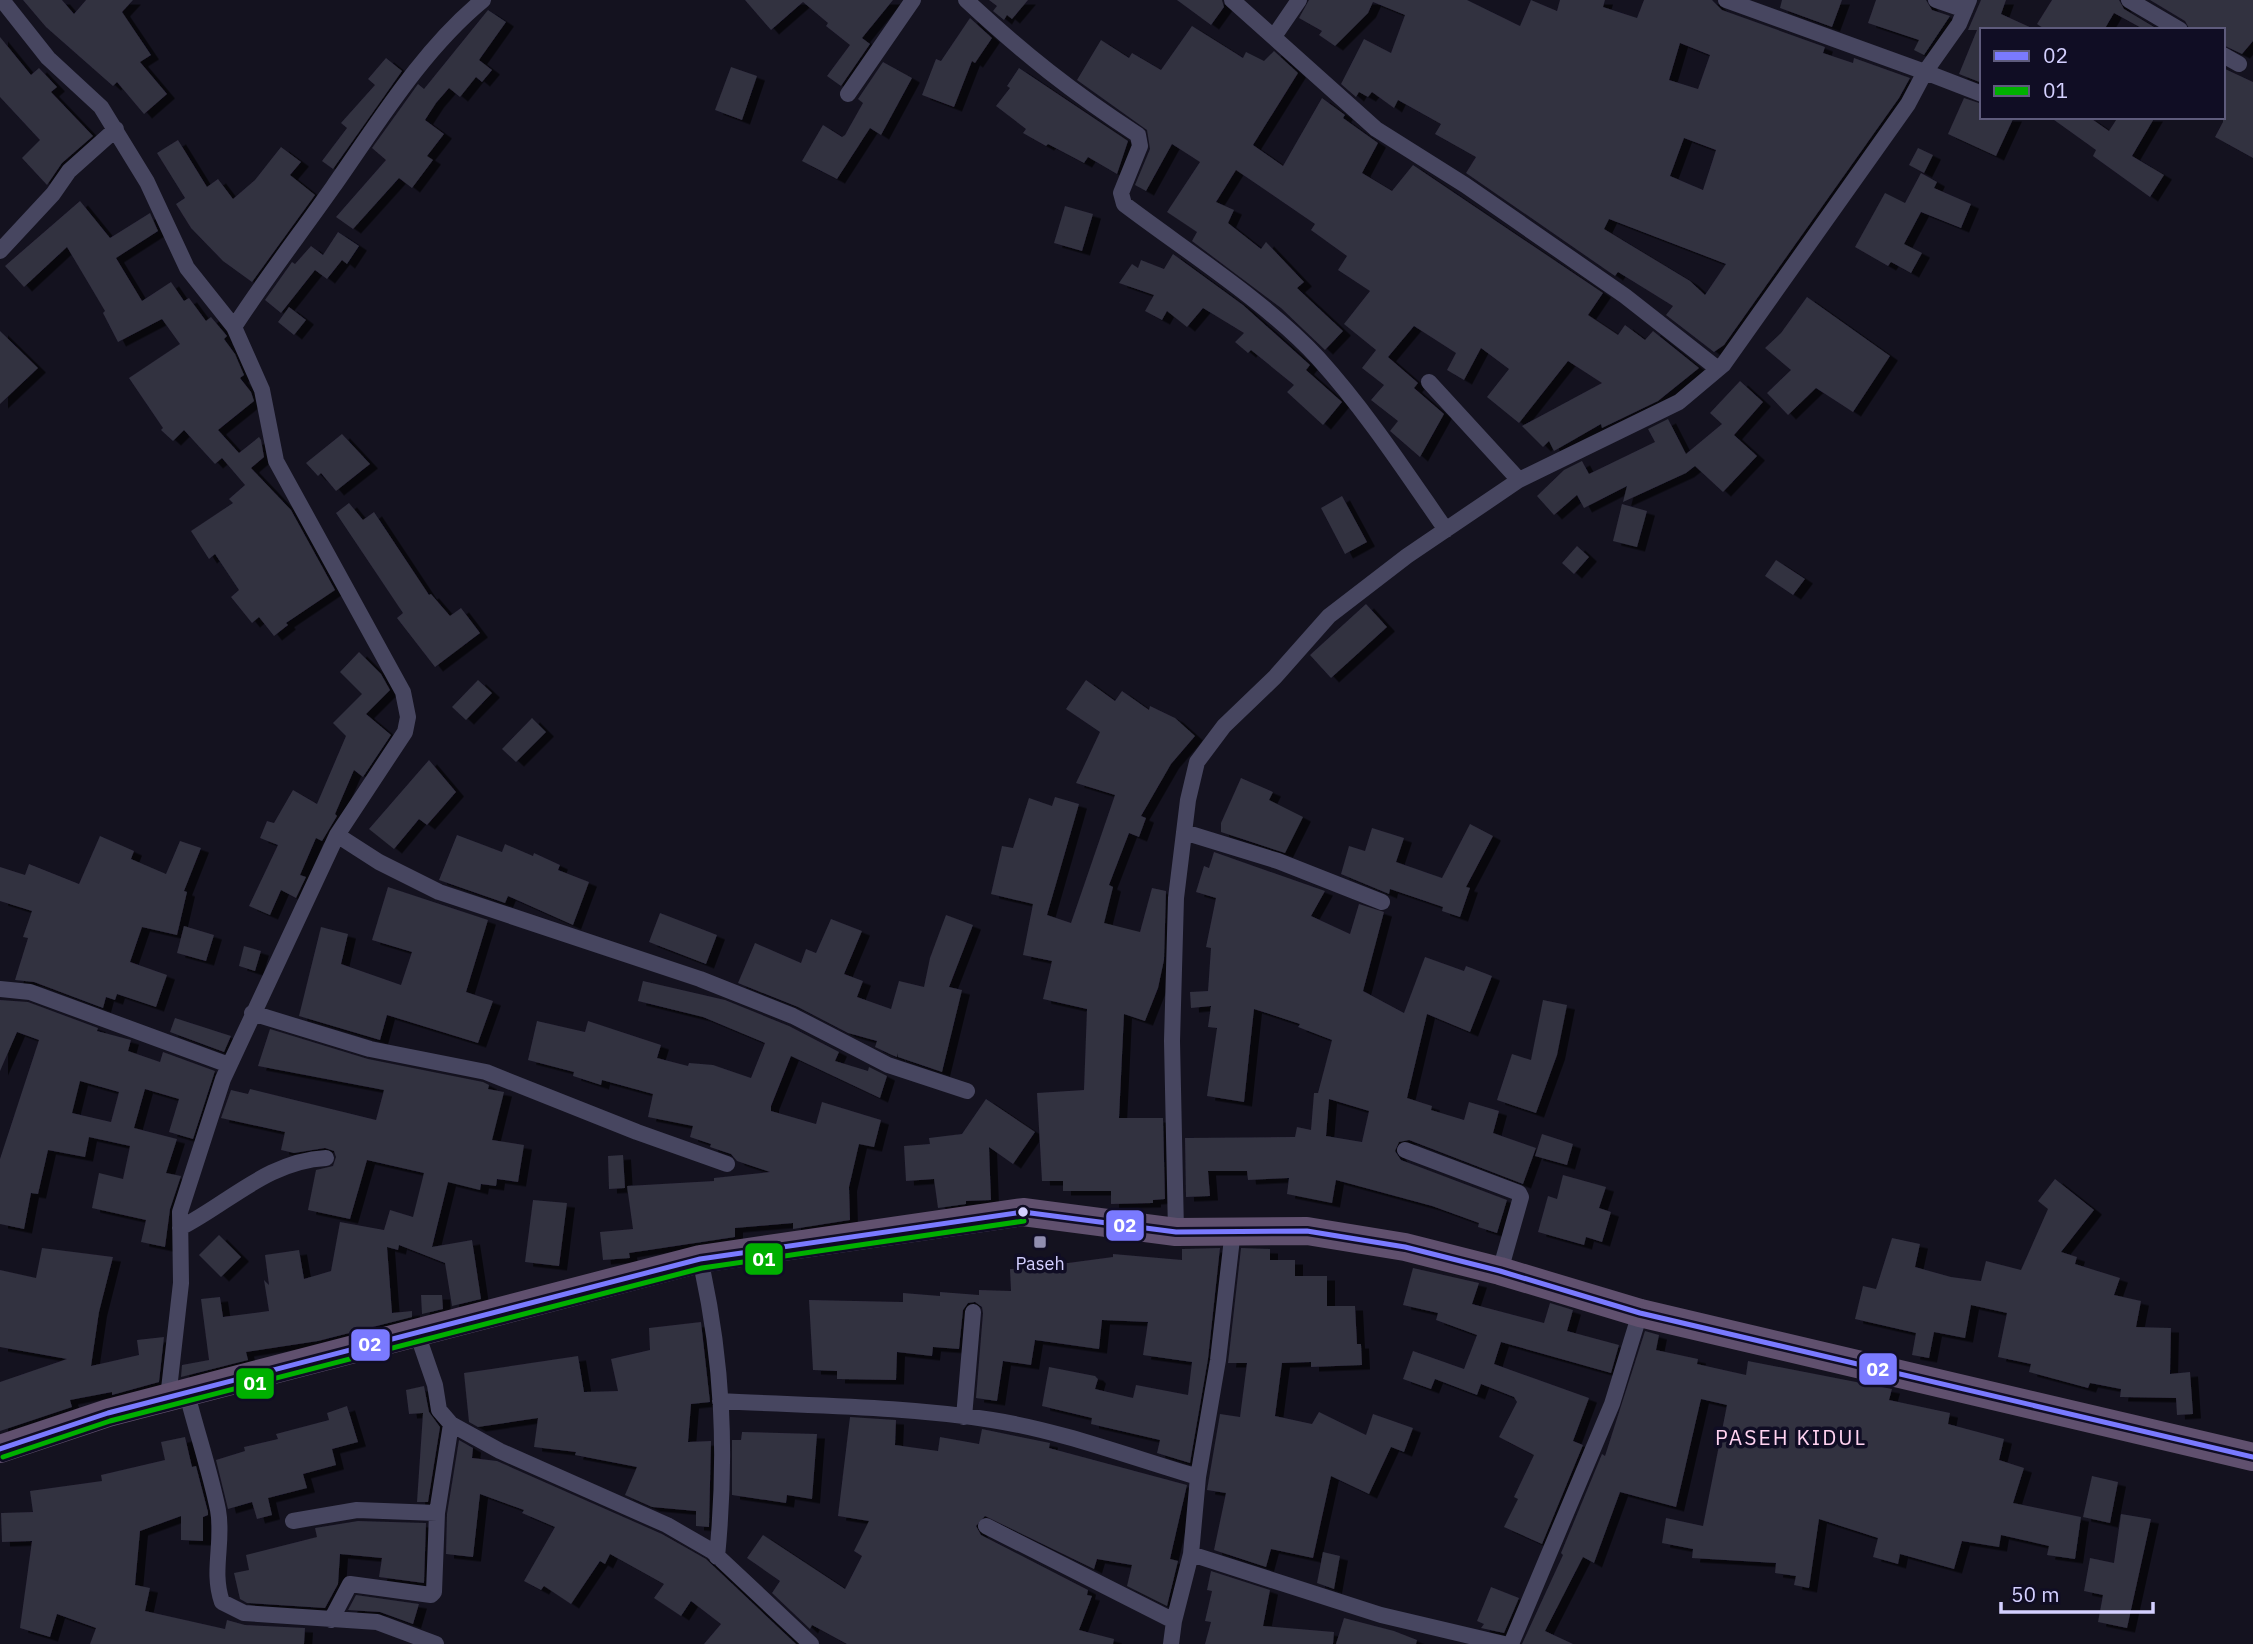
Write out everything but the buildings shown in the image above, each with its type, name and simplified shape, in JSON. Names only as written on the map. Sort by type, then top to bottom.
[{"type":"highway","points":[[0,1449],[108,1413],[700,1259],[1023,1212],[1176,1232],[1307,1231],[1405,1247],[1500,1271],[1640,1313],[2253,1457]]},
{"type":"street","points":[[2,0],[48,58],[101,107],[147,183],[187,268],[234,327],[262,390],[276,461],[402,692],[408,718],[405,732],[337,835],[253,1013],[229,1065],[180,1212],[178,1396],[218,1511],[220,1532],[215,1570],[222,1602],[244,1613],[377,1622],[436,1644]]},
{"type":"street","points":[[234,327],[259,288],[405,88],[457,22],[483,0]]},
{"type":"street","points":[[848,94],[913,0]]},
{"type":"street","points":[[967,0],[1026,57],[1072,92],[1138,135],[1140,146],[1121,193],[1124,204],[1275,319],[1317,357],[1377,429],[1446,530]]},
{"type":"street","points":[[1232,0],[1275,35],[1332,92],[1376,129],[1465,185],[1613,288],[1718,369]]},
{"type":"street","points":[[1275,35],[1299,0]]},
{"type":"street","points":[[1726,0],[1980,92]]},
{"type":"street","points":[[1176,1232],[1172,1028],[1176,898],[1184,832],[1197,762],[1224,726],[1275,677],[1329,616],[1519,480],[1679,402],[1718,369],[1908,104],[1925,72],[1959,24],[1967,5],[1936,0]]},
{"type":"street","points":[[2129,0],[2177,28]]},
{"type":"street","points":[[2225,56],[2239,64]]},
{"type":"street","points":[[0,251],[53,194],[69,171],[116,129]]},
{"type":"street","points":[[1429,382],[1519,480]]},
{"type":"street","points":[[1184,832],[1278,861],[1382,902]]},
{"type":"street","points":[[337,835],[379,862],[439,892],[700,979],[793,1016],[888,1065],[967,1091]]},
{"type":"street","points":[[0,989],[30,992],[229,1065]]},
{"type":"street","points":[[253,1013],[370,1049],[486,1072],[637,1132],[727,1164]]},
{"type":"street","points":[[1405,1150],[1519,1193],[1521,1197],[1500,1271]]},
{"type":"street","points":[[180,1228],[208,1214],[265,1174],[326,1158]]},
{"type":"street","points":[[1171,1644],[1191,1554],[1198,1477],[1218,1360],[1233,1230]]},
{"type":"street","points":[[700,1259],[715,1326],[724,1448],[718,1557]]},
{"type":"street","points":[[964,1417],[973,1312]]},
{"type":"street","points":[[1511,1644],[1612,1404],[1640,1313]]},
{"type":"street","points":[[417,1332],[435,1385],[439,1410],[451,1424],[500,1451],[667,1525],[718,1557],[811,1644]]},
{"type":"street","points":[[720,1401],[907,1411],[964,1417],[1047,1433],[1198,1477]]},
{"type":"street","points":[[331,1620],[350,1584],[433,1594],[437,1513],[451,1424]]},
{"type":"street","points":[[293,1521],[357,1510],[437,1513]]},
{"type":"street","points":[[986,1526],[1174,1621]]},
{"type":"street","points":[[1191,1554],[1381,1615],[1504,1644]]},
{"type":"transit line","name":"02","points":[[0,1449],[108,1413],[700,1259],[1023,1212],[1176,1232],[1307,1231],[1405,1247],[1500,1271],[1640,1313],[2253,1457]]},
{"type":"transit line","name":"01","points":[[3,1457],[110,1421],[702,1268],[1024,1221]]},
{"type":"place","name":"Paseh","points":[[1040,1242]]},
{"type":"district","name":"PASEH KIDUL","points":[[1791,1438]]}]
